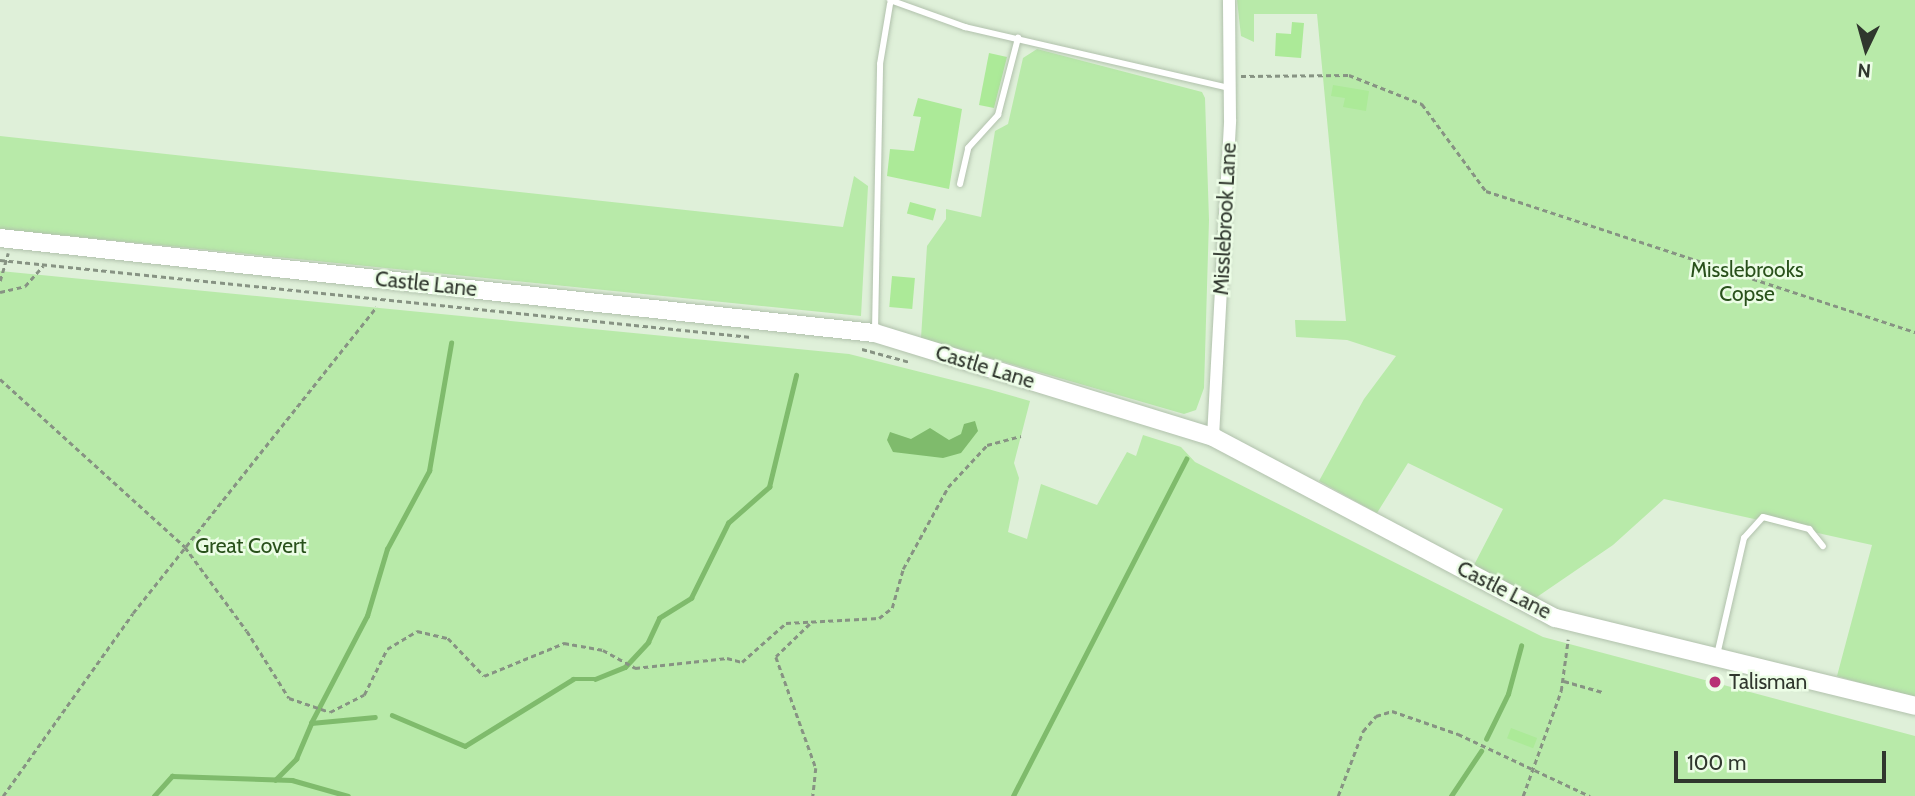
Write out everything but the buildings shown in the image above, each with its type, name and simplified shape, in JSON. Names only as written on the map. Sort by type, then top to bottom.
[{"type":"street","name":"Misslebrook Lane","points":[[1213,437],[1230,81],[1229,0]]},
{"type":"street","name":"Castle Lane","points":[[6,239],[875,333],[1213,437],[1570,621],[1915,706]]},
{"type":"lane","points":[[875,333],[880,64],[890,2],[1198,84],[1230,81]]},
{"type":"lane","points":[[960,184],[968,148],[998,114],[1018,38]]},
{"type":"lane","points":[[1716,657],[1744,538],[1763,517],[1809,528],[1823,546]]},
{"type":"path","points":[[1230,81],[1349,75],[1422,104],[1486,191],[1915,332]]},
{"type":"path","points":[[0,281],[6,261],[6,239]]},
{"type":"path","points":[[0,260],[763,338]]},
{"type":"path","points":[[0,292],[25,286],[44,265]]},
{"type":"path","points":[[3,796],[185,547],[376,307]]},
{"type":"path","points":[[858,348],[912,362]]},
{"type":"path","points":[[0,379],[185,547],[274,670],[278,687],[289,698],[330,712],[364,695],[387,649],[418,631],[447,638],[484,676],[564,643],[603,650],[635,668],[727,659],[742,662],[786,622],[856,623],[892,608],[903,569],[935,504],[987,445],[1021,436]]},
{"type":"path","points":[[1523,796],[1564,681],[1570,621]]},
{"type":"path","points":[[810,624],[776,657],[816,768],[813,796]]},
{"type":"path","points":[[1564,681],[1602,692]]},
{"type":"path","points":[[1338,796],[1363,731],[1376,716],[1392,711],[1534,769],[1590,796]]},
{"type":"green space","name":"Misslebrooks Copse","points":[[1237,0],[1915,0],[1915,699],[1837,676],[1872,545],[1664,499],[1613,545],[1534,599],[1474,565],[1503,509],[1408,463],[1377,513],[1319,481],[1364,399],[1396,356],[1347,340],[1296,337],[1295,320],[1346,321],[1317,14],[1254,14],[1254,42],[1241,36]]},
{"type":"green space","points":[[1037,49],[1202,92],[1205,98],[1209,220],[1204,388],[1196,410],[1184,414],[921,338],[927,246],[946,219],[946,209],[981,217],[995,131],[1008,124],[1023,58]]},
{"type":"green space","points":[[0,136],[843,227],[854,176],[868,186],[861,316],[0,229]]},
{"type":"green space","name":"Great Covert","points":[[0,271],[849,354],[988,389],[1030,401],[1014,463],[1019,478],[1008,532],[1027,539],[1041,484],[1097,505],[1127,452],[1136,456],[1143,435],[1181,447],[1195,462],[1543,637],[1915,736],[1915,796],[0,796]]},
{"type":"shaded area","points":[[975,421],[978,431],[961,453],[943,458],[893,452],[887,440],[890,432],[911,439],[930,428],[949,440],[961,434],[964,424]]},
{"type":"waterway","points":[[311,723],[367,616],[387,549],[429,471],[451,343]]},
{"type":"waterway","points":[[392,715],[465,746],[573,679],[595,679],[625,667],[648,642],[659,618],[691,598],[728,523],[769,487],[796,375]]},
{"type":"waterway","points":[[1013,796],[1186,459]]},
{"type":"waterway","points":[[1486,739],[1508,694],[1521,646]]},
{"type":"waterway","points":[[275,780],[296,759],[311,723],[375,717]]},
{"type":"waterway","points":[[1451,796],[1481,751]]},
{"type":"waterway","points":[[154,796],[172,776],[292,780],[348,796]]},
{"type":"place","name":"Talisman","points":[[1715,682]]}]
